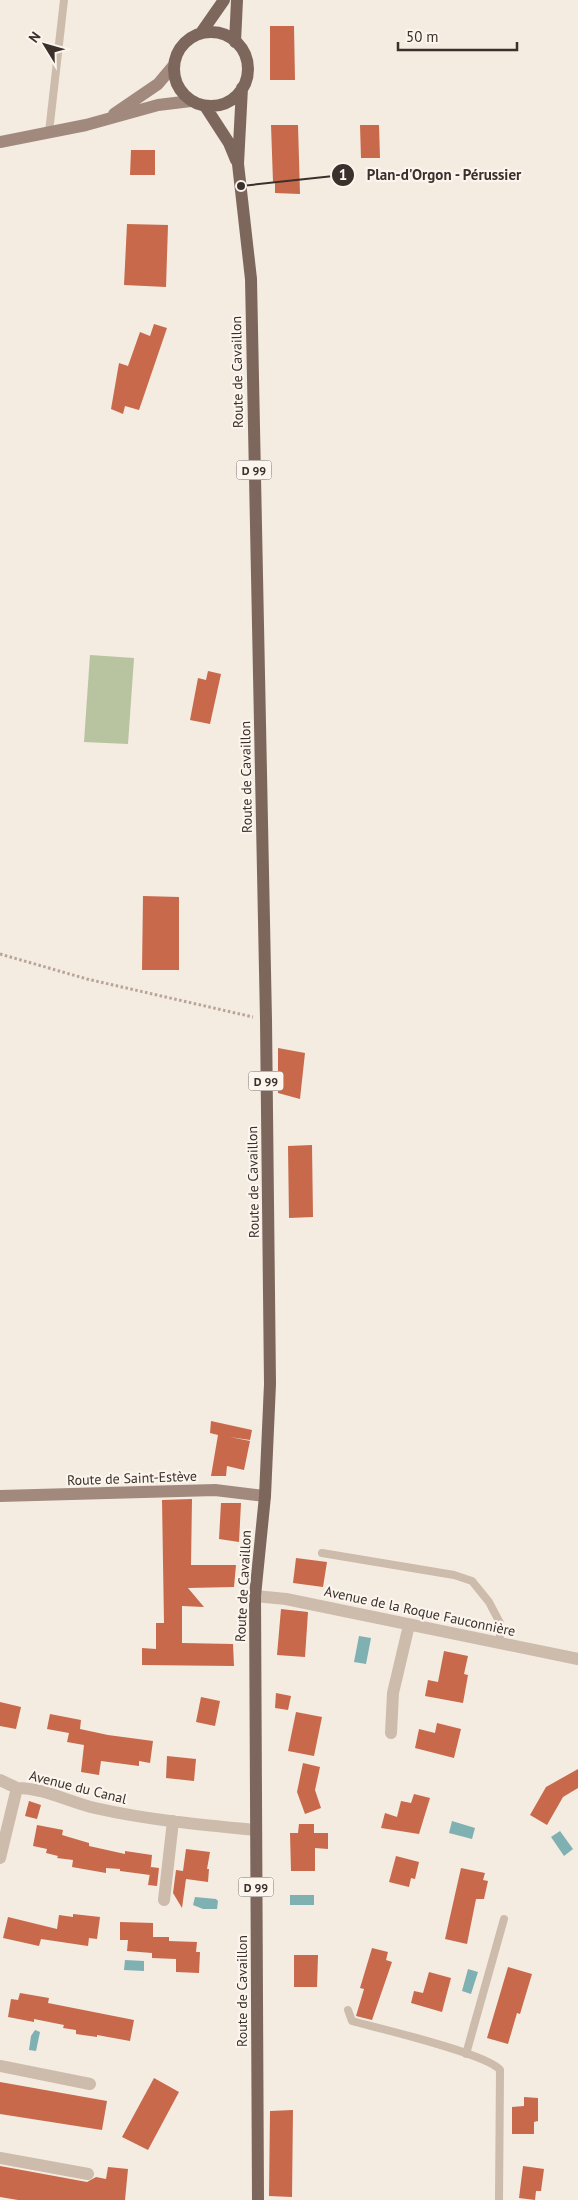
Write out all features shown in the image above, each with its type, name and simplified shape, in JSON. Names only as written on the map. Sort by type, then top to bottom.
[{"type":"main road","points":[[105,120],[158,84],[174,65],[183,45],[201,33],[224,0]]},
{"type":"main road","points":[[235,42],[238,0]]},
{"type":"main road","points":[[0,142],[105,120],[158,105],[191,101],[205,106],[226,102],[242,88],[247,77],[247,64],[243,52],[235,42],[219,33],[201,33]]},
{"type":"main road","points":[[174,65],[178,86],[191,101]]},
{"type":"main road","name":"Route de Cavaillon","points":[[242,88],[238,164],[251,279],[266,1020],[270,1384],[265,1496],[255,1596],[258,2200]]},
{"type":"main road","name":"Route de Cavaillon","points":[[205,106],[229,143],[238,164]]},
{"type":"main road","name":"Route de Saint-Estève","points":[[0,1496],[214,1490],[265,1496]]},
{"type":"street","name":"Avenue de la Roque Fauconnière","points":[[255,1596],[286,1599],[578,1659]]},
{"type":"street","points":[[391,1733],[393,1692],[409,1625]]},
{"type":"street","points":[[0,1780],[17,1788]]},
{"type":"street","name":"Avenue du Canal","points":[[0,1858],[17,1788],[29,1788],[102,1809],[173,1821],[256,1830]]},
{"type":"street","points":[[164,1900],[173,1821]]},
{"type":"street","points":[[0,2066],[90,2084]]},
{"type":"street","points":[[0,2158],[88,2174]]},
{"type":"lane","points":[[49,132],[64,0]]},
{"type":"lane","points":[[322,1553],[454,1575],[472,1580],[489,1602],[500,1623],[500,1643]]},
{"type":"lane","points":[[466,2054],[504,1919]]},
{"type":"lane","points":[[348,2010],[352,2021],[466,2054],[496,2065],[500,2070],[499,2200]]},
{"type":"path","points":[[0,954],[87,979],[266,1020]]},
{"type":"green space","points":[[90,655],[134,658],[128,744],[84,742]]},
{"type":"water","points":[[359,1636],[371,1638],[366,1664],[354,1662]]},
{"type":"water","points":[[452,1821],[475,1828],[472,1839],[449,1833]]},
{"type":"water","points":[[560,1831],[573,1849],[564,1856],[551,1837]]},
{"type":"water","points":[[290,1895],[314,1895],[314,1905],[290,1905]]},
{"type":"water","points":[[195,1897],[216,1899],[218,1901],[217,1909],[203,1909],[193,1905]]},
{"type":"water","points":[[125,1960],[144,1961],[144,1971],[124,1970]]},
{"type":"water","points":[[468,1969],[478,1972],[471,1994],[462,1991]]},
{"type":"water","points":[[35,2030],[40,2032],[36,2051],[29,2050],[31,2036]]},
{"type":"building","points":[[270,26],[294,26],[295,80],[270,80]]},
{"type":"building","points":[[271,125],[298,125],[300,194],[275,193]]},
{"type":"building","points":[[360,125],[379,125],[380,158],[361,158]]},
{"type":"building","points":[[131,150],[155,150],[155,175],[130,175]]},
{"type":"building","points":[[127,224],[168,225],[166,287],[124,285]]},
{"type":"building","points":[[154,324],[167,328],[139,410],[125,406],[123,414],[111,409],[119,363],[128,366],[140,332],[150,336]]},
{"type":"building","points":[[208,671],[221,674],[210,724],[190,720],[198,678],[206,680]]},
{"type":"building","points":[[143,896],[179,897],[179,970],[142,970]]},
{"type":"building","points":[[278,1048],[305,1053],[300,1099],[278,1093]]},
{"type":"building","points":[[312,1145],[313,1217],[289,1218],[288,1146]]},
{"type":"building","points":[[211,1421],[252,1430],[250,1440],[230,1437],[250,1441],[244,1470],[227,1466],[226,1476],[211,1476],[218,1435],[210,1433]]},
{"type":"building","points":[[192,1499],[191,1565],[236,1565],[234,1587],[188,1588],[204,1607],[182,1606],[182,1643],[233,1644],[234,1666],[142,1665],[142,1648],[156,1649],[156,1623],[164,1623],[162,1500]]},
{"type":"building","points":[[221,1503],[241,1503],[239,1542],[219,1539]]},
{"type":"building","points":[[296,1558],[327,1562],[323,1587],[293,1583]]},
{"type":"building","points":[[281,1609],[308,1612],[305,1657],[277,1655]]},
{"type":"building","points":[[444,1651],[468,1656],[464,1674],[468,1675],[463,1703],[425,1696],[428,1680],[438,1682]]},
{"type":"building","points":[[276,1693],[291,1696],[288,1710],[275,1708]]},
{"type":"building","points":[[201,1697],[220,1701],[215,1726],[196,1722]]},
{"type":"building","points":[[0,1702],[21,1707],[16,1729],[0,1726]]},
{"type":"building","points":[[296,1712],[322,1717],[314,1756],[288,1751]]},
{"type":"building","points":[[50,1714],[81,1720],[80,1729],[153,1741],[150,1763],[139,1761],[139,1766],[101,1761],[99,1775],[81,1772],[84,1745],[67,1742],[69,1733],[47,1729]]},
{"type":"building","points":[[437,1723],[461,1729],[454,1758],[415,1748],[419,1729],[435,1733]]},
{"type":"building","points":[[167,1756],[196,1759],[194,1781],[166,1778]]},
{"type":"building","points":[[303,1763],[320,1767],[315,1790],[321,1808],[305,1814],[297,1792]]},
{"type":"building","points":[[578,1769],[578,1788],[563,1797],[547,1825],[530,1815],[546,1787]]},
{"type":"building","points":[[414,1794],[430,1798],[419,1834],[381,1828],[385,1813],[397,1817],[401,1801],[411,1803]]},
{"type":"building","points":[[29,1801],[41,1805],[37,1819],[25,1816]]},
{"type":"building","points":[[299,1824],[314,1824],[314,1833],[328,1833],[328,1849],[315,1848],[315,1871],[291,1871],[290,1833],[298,1833]]},
{"type":"building","points":[[37,1825],[63,1830],[62,1835],[89,1843],[89,1846],[125,1854],[125,1851],[152,1855],[150,1875],[120,1871],[120,1869],[106,1868],[106,1873],[72,1867],[73,1860],[57,1858],[58,1856],[46,1853],[47,1849],[33,1846]]},
{"type":"building","points":[[186,1849],[210,1852],[207,1869],[209,1869],[208,1882],[186,1879],[182,1908],[173,1893],[176,1870],[183,1871]]},
{"type":"building","points":[[396,1856],[419,1862],[415,1879],[411,1878],[409,1887],[389,1882]]},
{"type":"building","points":[[151,1867],[159,1868],[157,1886],[148,1885]]},
{"type":"building","points":[[461,1868],[485,1873],[483,1880],[488,1881],[484,1899],[476,1899],[467,1944],[445,1939]]},
{"type":"building","points":[[73,1914],[100,1917],[97,1939],[89,1938],[88,1946],[41,1939],[39,1946],[3,1938],[8,1917],[57,1929],[59,1915],[73,1917]]},
{"type":"building","points":[[120,1922],[153,1923],[153,1937],[169,1937],[169,1941],[197,1942],[196,1952],[200,1952],[199,1973],[176,1972],[176,1959],[152,1958],[152,1953],[127,1951],[128,1940],[120,1940]]},
{"type":"building","points":[[372,1948],[388,1952],[386,1960],[392,1962],[372,2020],[356,2016],[364,1989],[360,1988]]},
{"type":"building","points":[[294,1955],[318,1955],[317,1987],[294,1987]]},
{"type":"building","points":[[508,1967],[532,1974],[520,2014],[517,2013],[508,2044],[487,2038]]},
{"type":"building","points":[[429,1972],[451,1978],[442,2012],[411,2003],[414,1991],[423,1993]]},
{"type":"building","points":[[20,1993],[49,1998],[48,2003],[134,2020],[130,2041],[97,2035],[97,2037],[76,2034],[76,2030],[63,2028],[64,2025],[34,2019],[34,2022],[8,2017],[11,1999],[18,2000]]},
{"type":"building","points":[[154,2078],[179,2092],[148,2150],[122,2137]]},
{"type":"building","points":[[0,2082],[107,2101],[102,2130],[0,2114]]},
{"type":"building","points":[[524,2097],[538,2098],[538,2121],[534,2122],[534,2134],[512,2134],[512,2107],[524,2106]]},
{"type":"building","points":[[293,2110],[292,2197],[269,2196],[270,2111]]},
{"type":"building","points":[[0,2166],[87,2182],[96,2177],[106,2179],[108,2167],[128,2169],[125,2200],[18,2200],[0,2197]]},
{"type":"building","points":[[523,2166],[544,2169],[541,2191],[536,2191],[535,2200],[519,2198]]},
{"type":"place","name":"Plan-d'Orgon - Pérussier","points":[[241,186]]}]
